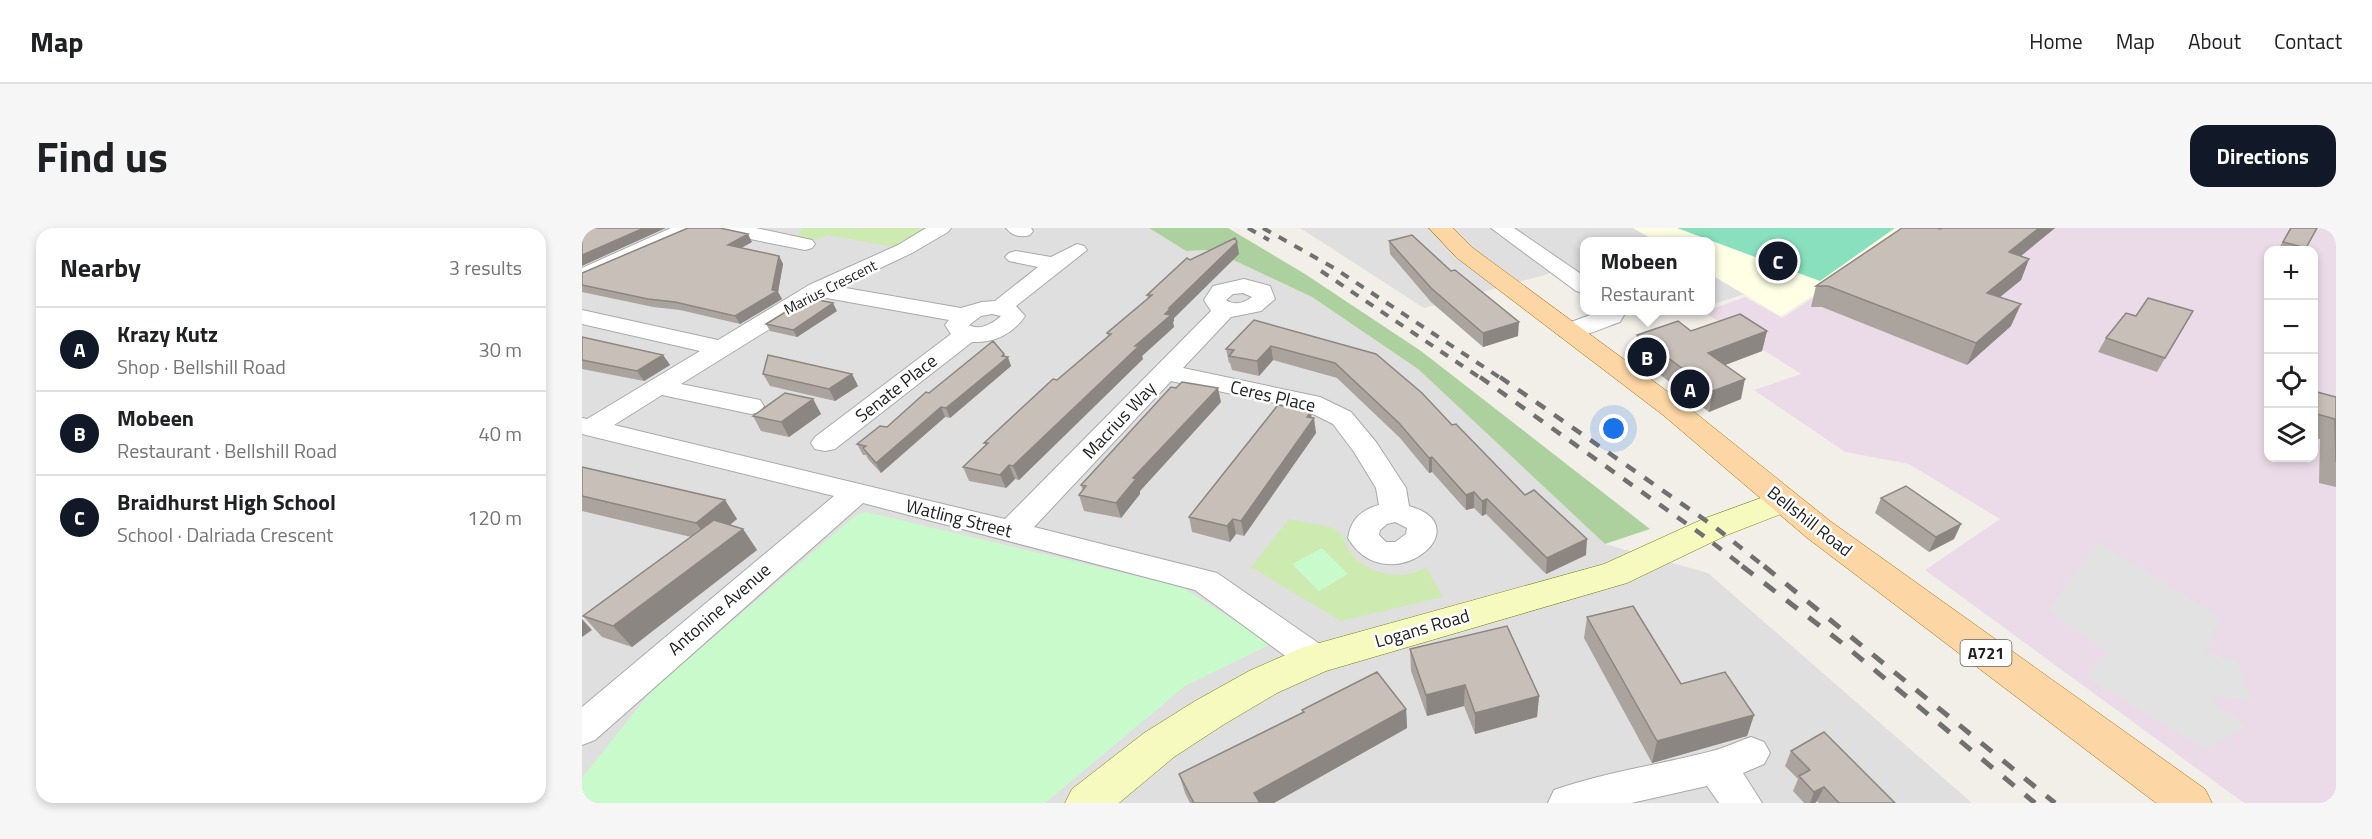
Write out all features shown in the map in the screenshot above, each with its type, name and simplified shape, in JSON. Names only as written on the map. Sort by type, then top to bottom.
[{"type":"main road","name":"Bellshill Road","points":[[1440,228],[1465,253],[1672,409],[1782,501],[2190,803]]},
{"type":"street","points":[[582,276],[687,228]]},
{"type":"street","points":[[725,228],[776,239],[800,236]]},
{"type":"street","name":"Marius Crescent","points":[[587,427],[659,387],[817,290],[905,249],[941,228]]},
{"type":"street","points":[[1501,228],[1580,283]]},
{"type":"street","name":"Senate Place","points":[[825,443],[985,308],[1000,308],[1055,264],[1077,250]]},
{"type":"street","points":[[1016,257],[1055,264]]},
{"type":"street","name":"Senate Place","points":[[817,290],[965,325]]},
{"type":"street","name":"Macrius Way","points":[[1012,531],[1226,309]]},
{"type":"street","points":[[1568,331],[1613,315]]},
{"type":"street","points":[[582,317],[720,348]]},
{"type":"street","name":"Ceres Place","points":[[1164,372],[1311,403],[1342,418],[1366,448],[1391,488],[1395,512]]},
{"type":"street","points":[[659,387],[751,406]]},
{"type":"street","name":"Watling Street","points":[[587,427],[857,492],[1206,581],[1315,659]]},
{"type":"street","name":"Antonine Avenue","points":[[584,725],[857,492]]},
{"type":"street","name":"Logans Road","points":[[1087,803],[1159,745],[1209,712],[1263,682],[1315,659],[1615,574],[1715,527],[1782,501]]},
{"type":"street","points":[[1568,803],[1641,783],[1716,767],[1751,753]]},
{"type":"street","points":[[1716,767],[1742,803]]},
{"type":"shaded area","points":[[582,228],[1149,228],[1186,251],[1212,250],[1312,297],[1418,369],[1605,544],[1708,573],[1972,803],[582,803]]},
{"type":"shaded area","points":[[1300,228],[1633,228],[1649,237],[1580,237],[1580,274],[1570,268],[1424,308]]},
{"type":"shaded area","points":[[1633,228],[1918,228],[1781,316],[1715,277],[1715,237],[1649,237]]},
{"type":"shaded area","points":[[1921,228],[2336,228],[2336,803],[2244,803],[1925,570],[2000,519],[1909,464],[1845,452],[1754,390],[1801,374],[1709,315],[1715,315],[1715,308],[1745,297],[1782,318]]},
{"type":"shaded area","points":[[1715,277],[1745,294],[1715,303]]},
{"type":"shaded area","points":[[2098,542],[2220,617],[2206,654],[2237,660],[2252,702],[2215,696],[2215,705],[2247,726],[2205,749],[2086,677],[2109,654],[2048,610]]},
{"type":"green space","points":[[802,228],[928,228],[895,247],[827,235],[817,240],[797,236]]},
{"type":"green space","points":[[1149,228],[1228,228],[1305,274],[1421,351],[1650,529],[1605,544],[1418,369],[1312,297],[1212,250],[1186,251]]},
{"type":"green space","points":[[1677,228],[1895,228],[1820,281],[1715,242],[1715,237],[1701,237]]},
{"type":"green space","points":[[866,512],[1182,587],[1271,644],[1185,686],[1045,803],[582,803],[582,778],[652,690],[856,515]]},
{"type":"green space","points":[[1289,519],[1331,527],[1343,536],[1346,546],[1359,561],[1378,571],[1399,575],[1416,572],[1426,567],[1443,597],[1341,621],[1251,567]]},
{"type":"green space","points":[[1322,548],[1348,574],[1319,591],[1292,564]]},
{"type":"building","points":[[582,228],[644,228],[582,255]]},
{"type":"building","points":[[688,228],[720,228],[748,234],[728,245],[779,256],[772,290],[777,291],[735,316],[675,302],[648,299],[582,285],[582,273]]},
{"type":"building","points":[[1902,228],[2039,228],[2009,252],[2029,259],[1987,293],[2021,304],[1976,343],[1828,286],[1816,286]]},
{"type":"building","points":[[2291,228],[2317,228],[2307,246],[2283,242]]},
{"type":"building","points":[[1412,235],[1451,271],[1455,270],[1519,322],[1483,333],[1431,288],[1389,241]]},
{"type":"building","points":[[1235,238],[1237,242],[1165,314],[1171,315],[1135,346],[1139,346],[1013,466],[1009,465],[1000,475],[963,467],[988,443],[984,443],[1053,379],[1057,380],[1111,334],[1107,333],[1152,295],[1147,295],[1187,258],[1190,260]]},
{"type":"building","points":[[808,298],[833,303],[793,330],[766,324]]},
{"type":"building","points":[[2148,298],[2193,311],[2165,358],[2106,338],[2126,313],[2136,316]]},
{"type":"building","points":[[1740,314],[1767,331],[1708,353],[1745,379],[1713,391],[1637,335],[1678,321],[1691,331]]},
{"type":"building","points":[[1254,320],[1376,354],[1422,393],[1452,425],[1456,424],[1525,495],[1534,490],[1587,539],[1547,558],[1487,499],[1482,501],[1474,492],[1466,495],[1432,457],[1429,458],[1399,423],[1335,363],[1271,346],[1257,361],[1229,356],[1234,350],[1226,349]]},
{"type":"building","points":[[582,337],[663,355],[637,371],[582,360]]},
{"type":"building","points":[[993,341],[1004,354],[1002,356],[1008,357],[946,408],[941,407],[876,463],[863,448],[866,446],[857,444],[880,426],[887,427],[926,392],[929,393]]},
{"type":"building","points":[[768,355],[852,374],[829,389],[763,374]]},
{"type":"building","points":[[1182,382],[1218,388],[1133,478],[1136,479],[1116,503],[1079,495],[1086,486],[1081,485],[1171,387],[1176,388]]},
{"type":"building","points":[[2318,392],[2336,397],[2336,462],[2335,419],[2318,414]]},
{"type":"building","points":[[785,393],[813,399],[781,422],[753,416]]},
{"type":"building","points":[[1278,405],[1311,411],[1307,417],[1314,418],[1241,521],[1233,519],[1227,526],[1189,517]]},
{"type":"building","points":[[582,467],[725,500],[696,523],[582,496]]},
{"type":"building","points":[[1906,486],[1961,524],[1936,537],[1881,498]]},
{"type":"building","points":[[714,520],[743,529],[613,626],[583,616]]},
{"type":"building","points":[[1633,606],[1681,684],[1725,672],[1754,715],[1657,741],[1587,617]]},
{"type":"building","points":[[1507,626],[1539,696],[1475,713],[1465,685],[1426,695],[1410,649]]},
{"type":"building","points":[[1377,672],[1406,709],[1254,793],[1260,803],[1194,803],[1179,774],[1304,712],[1302,710]]},
{"type":"building","points":[[1824,732],[1895,803],[1839,803],[1824,787],[1814,792],[1799,776],[1810,770],[1791,751]]},
{"type":"railway","points":[[1248,228],[1269,240]]},
{"type":"railway","points":[[1263,228],[1334,268],[1502,379]]},
{"type":"railway","points":[[1321,271],[1482,379]]},
{"type":"railway","points":[[1480,377],[1744,567]]},
{"type":"railway","points":[[1500,377],[1715,527],[1765,567]]},
{"type":"railway","points":[[1742,566],[1842,643],[2035,803]]},
{"type":"railway","points":[[1764,566],[2055,803]]},
{"type":"place","name":"Braidhurst High School","points":[[1778,261]]},
{"type":"place","name":"Mobeen","points":[[1647,357]]},
{"type":"place","name":"Krazy Kutz","points":[[1690,389]]}]
